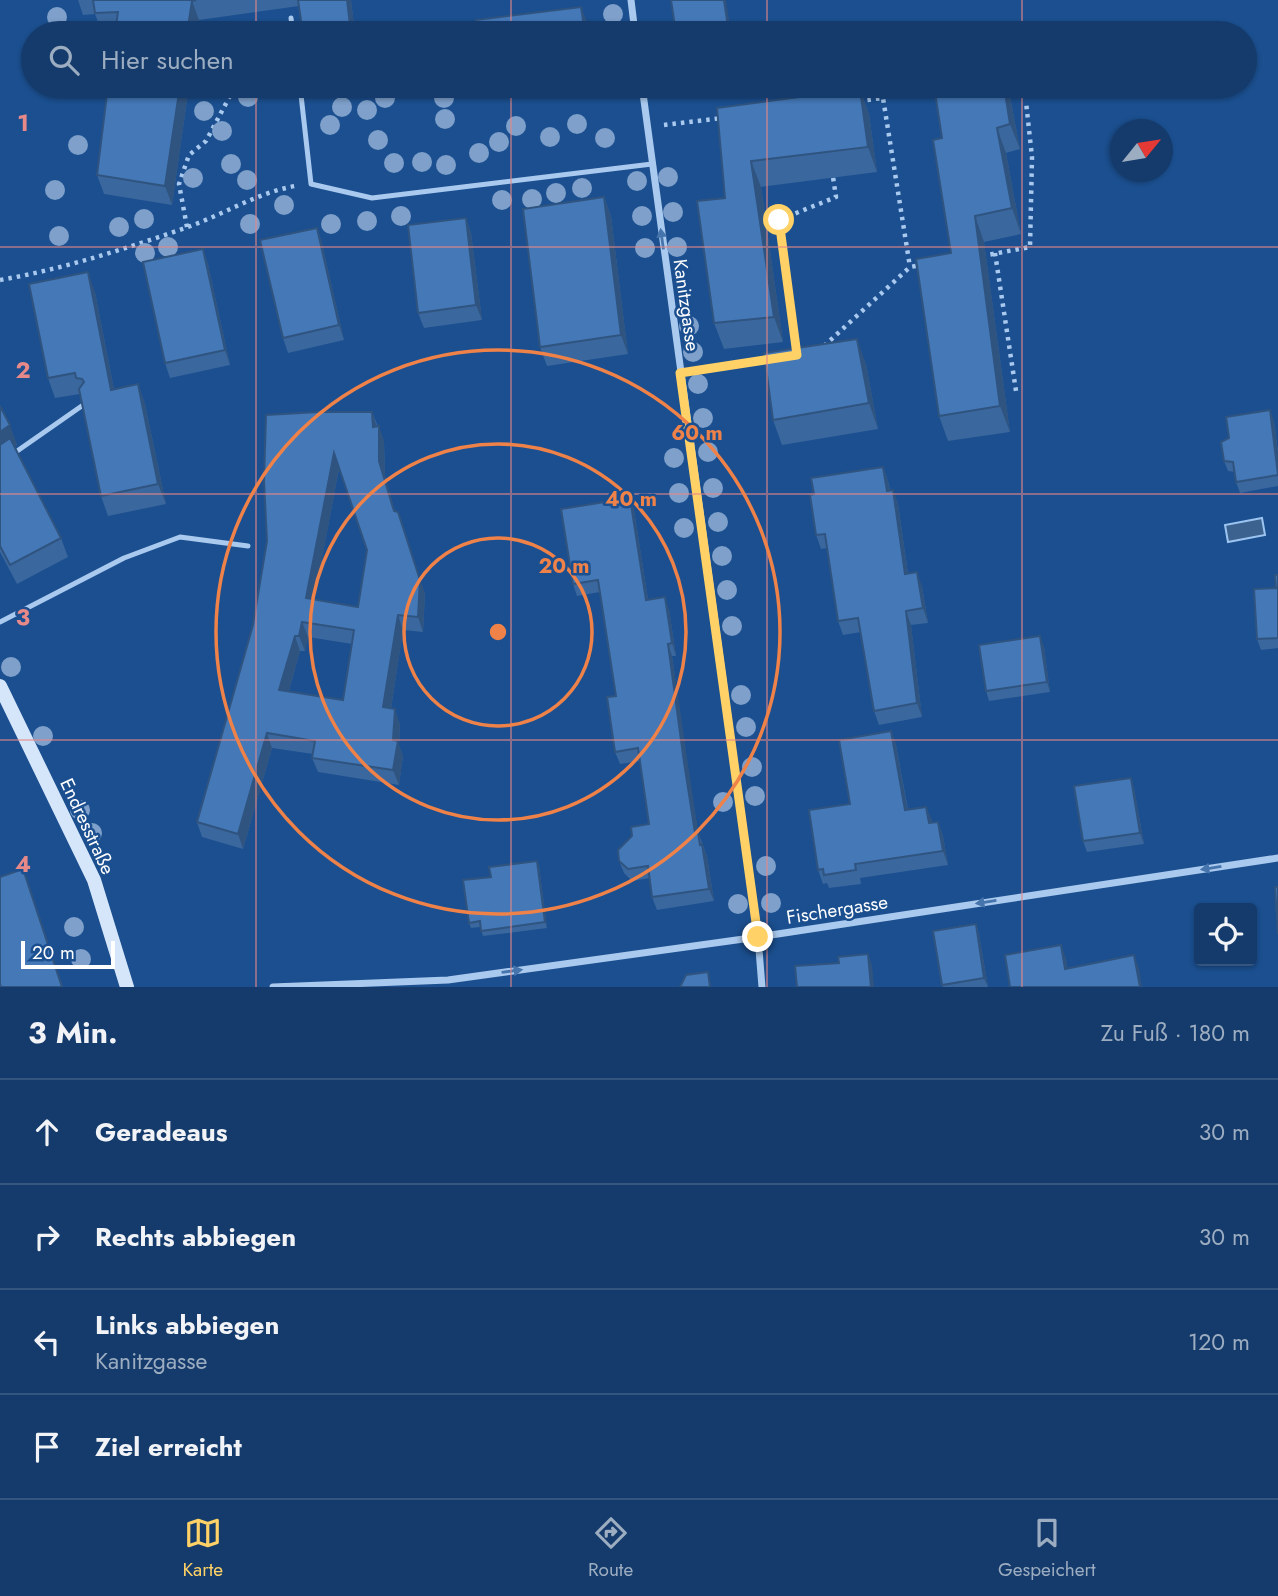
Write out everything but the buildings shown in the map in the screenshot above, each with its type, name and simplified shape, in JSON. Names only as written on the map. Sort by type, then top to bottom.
[{"type":"street","points":[[631,0],[634,21]]},
{"type":"street","name":"Kanitzgasse","points":[[643,98],[758,937],[762,987]]},
{"type":"street","name":"Endresstraße","points":[[0,687],[94,880],[127,987]]},
{"type":"street","name":"Fischergasse","points":[[273,987],[448,980],[758,937],[1278,858]]},
{"type":"lane","points":[[301,98],[311,184],[372,198],[652,164]]},
{"type":"lane","points":[[0,463],[86,403]]},
{"type":"lane","points":[[0,622],[124,558],[180,537],[248,546]]},
{"type":"path","points":[[187,227],[179,184],[189,155],[206,141],[229,98]]},
{"type":"path","points":[[855,102],[883,98],[910,267]]},
{"type":"path","points":[[971,257],[1030,247],[1032,157],[1026,102]]},
{"type":"path","points":[[647,127],[730,117]]},
{"type":"path","points":[[797,355],[779,220],[836,197],[833,177]]},
{"type":"path","points":[[0,279],[46,272],[187,227],[273,190],[311,184]]},
{"type":"path","points":[[995,253],[1016,391]]},
{"type":"path","points":[[816,353],[910,267],[923,265]]},
{"type":"path","points":[[784,357],[807,354]]},
{"type":"path","points":[[680,373],[771,359]]},
{"type":"water","points":[[1262,518],[1265,535],[1228,542],[1225,525]]},
{"type":"route","points":[[758,937],[680,373],[797,355],[779,220]]}]
